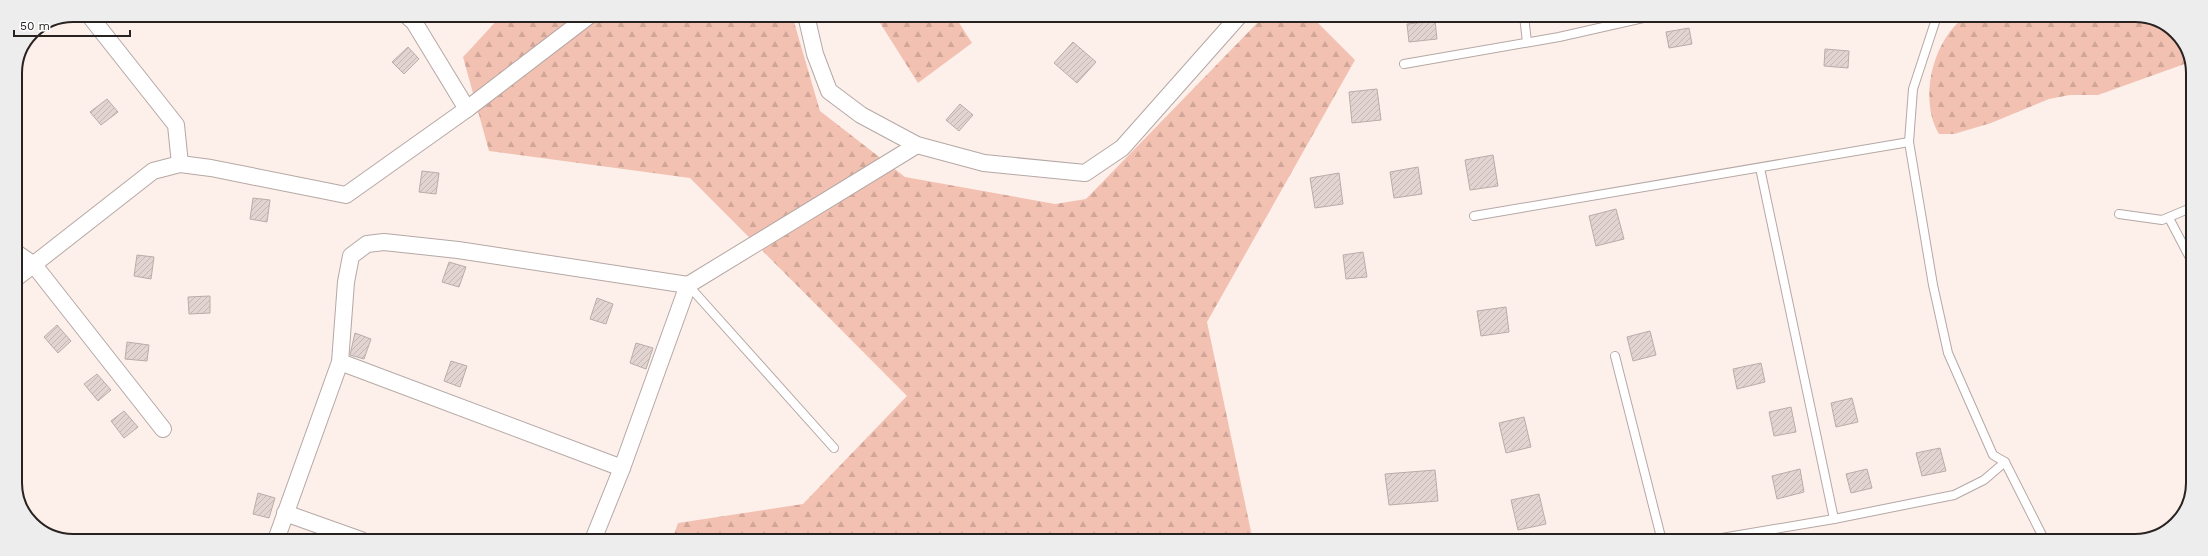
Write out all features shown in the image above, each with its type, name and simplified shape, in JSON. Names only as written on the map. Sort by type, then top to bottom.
[{"type":"street","points":[[95,22],[176,125],[180,164]]},
{"type":"street","points":[[414,22],[467,109]]},
{"type":"street","points":[[22,274],[153,171],[180,164],[211,168],[346,195],[467,109],[581,22]]},
{"type":"street","points":[[808,22],[815,54],[830,91],[861,115],[917,145],[984,163],[1086,173],[1122,148],[1235,22]]},
{"type":"street","points":[[595,534],[622,468],[688,285],[917,145]]},
{"type":"street","points":[[278,534],[340,362],[346,282],[351,256],[367,244],[384,242],[458,250],[688,285]]},
{"type":"street","points":[[22,257],[34,265],[163,429]]},
{"type":"street","points":[[340,362],[622,468]]},
{"type":"street","points":[[285,513],[344,534]]},
{"type":"lane","points":[[1525,22],[1528,42]]},
{"type":"lane","points":[[1404,64],[1528,42],[1623,22]]},
{"type":"lane","points":[[1935,22],[1913,89],[1909,142],[1933,285],[1948,353],[1992,455],[2005,462],[2041,534]]},
{"type":"lane","points":[[1474,216],[1909,142]]},
{"type":"lane","points":[[1760,168],[1834,519]]},
{"type":"lane","points":[[2119,214],[2162,220],[2186,210]]},
{"type":"lane","points":[[2169,218],[2186,250]]},
{"type":"lane","points":[[688,285],[834,448]]},
{"type":"lane","points":[[1615,356],[1660,534]]},
{"type":"lane","points":[[1745,534],[1834,519],[1954,495],[1984,480],[2005,462]]},
{"type":"green space","points":[[496,22],[794,22],[820,111],[905,177],[1055,204],[1086,199],[1258,22],[1317,22],[1355,60],[1207,322],[1252,534],[674,534],[678,523],[803,504],[907,396],[690,178],[489,151],[463,57]]},
{"type":"green space","points":[[879,22],[958,22],[972,43],[918,83]]},
{"type":"green space","points":[[1959,22],[2145,23],[2160,29],[2173,39],[2182,54],[2185,64],[2098,95],[2070,95],[2049,99],[1991,123],[1954,134],[1939,134],[1933,120],[1930,104],[1932,70],[1937,54],[1945,39]]},
{"type":"building","points":[[1435,22],[1437,39],[1409,42],[1407,24]]},
{"type":"building","points":[[1689,28],[1692,44],[1669,48],[1666,32]]},
{"type":"building","points":[[1073,42],[1096,62],[1077,83],[1054,63]]},
{"type":"building","points":[[408,47],[419,59],[404,74],[392,62]]},
{"type":"building","points":[[1825,49],[1849,51],[1848,68],[1824,66]]},
{"type":"building","points":[[1377,89],[1381,120],[1352,123],[1349,92]]},
{"type":"building","points":[[107,99],[118,112],[101,125],[90,112]]},
{"type":"building","points":[[960,104],[973,115],[959,131],[946,120]]},
{"type":"building","points":[[1493,155],[1498,186],[1470,190],[1465,160]]},
{"type":"building","points":[[1418,167],[1422,194],[1394,198],[1390,172]]},
{"type":"building","points":[[422,171],[439,173],[436,194],[419,192]]},
{"type":"building","points":[[1339,173],[1343,204],[1315,208],[1310,178]]},
{"type":"building","points":[[253,198],[270,200],[267,222],[250,219]]},
{"type":"building","points":[[1616,209],[1624,239],[1596,246],[1589,216]]},
{"type":"building","points":[[1363,252],[1367,277],[1346,279],[1343,255]]},
{"type":"building","points":[[137,255],[154,257],[151,279],[134,276]]},
{"type":"building","points":[[449,262],[466,267],[459,287],[442,282]]},
{"type":"building","points":[[210,296],[210,313],[189,314],[188,297]]},
{"type":"building","points":[[597,298],[613,304],[606,324],[590,319]]},
{"type":"building","points":[[1506,307],[1509,332],[1481,336],[1477,311]]},
{"type":"building","points":[[57,325],[71,341],[58,353],[44,337]]},
{"type":"building","points":[[1650,331],[1656,355],[1633,361],[1627,337]]},
{"type":"building","points":[[355,333],[371,339],[364,359],[350,355]]},
{"type":"building","points":[[127,342],[149,345],[147,361],[125,359]]},
{"type":"building","points":[[636,343],[653,348],[646,369],[630,363]]},
{"type":"building","points":[[451,361],[467,366],[460,387],[444,381]]},
{"type":"building","points":[[1761,363],[1765,382],[1737,389],[1733,369]]},
{"type":"building","points":[[97,374],[111,390],[98,401],[84,384]]},
{"type":"building","points":[[1852,398],[1858,422],[1836,427],[1831,403]]},
{"type":"building","points":[[1791,407],[1796,432],[1774,436],[1769,412]]},
{"type":"building","points":[[124,411],[138,427],[124,438],[111,421]]},
{"type":"building","points":[[1524,417],[1531,447],[1506,453],[1499,423]]},
{"type":"building","points":[[1940,448],[1946,471],[1922,476],[1916,453]]},
{"type":"building","points":[[1800,469],[1804,492],[1777,499],[1772,476]]},
{"type":"building","points":[[1867,469],[1872,488],[1851,493],[1846,474]]},
{"type":"building","points":[[1435,470],[1438,501],[1389,505],[1385,474]]},
{"type":"building","points":[[258,493],[275,498],[269,518],[253,514]]},
{"type":"building","points":[[1539,494],[1546,524],[1518,530],[1511,500]]}]
